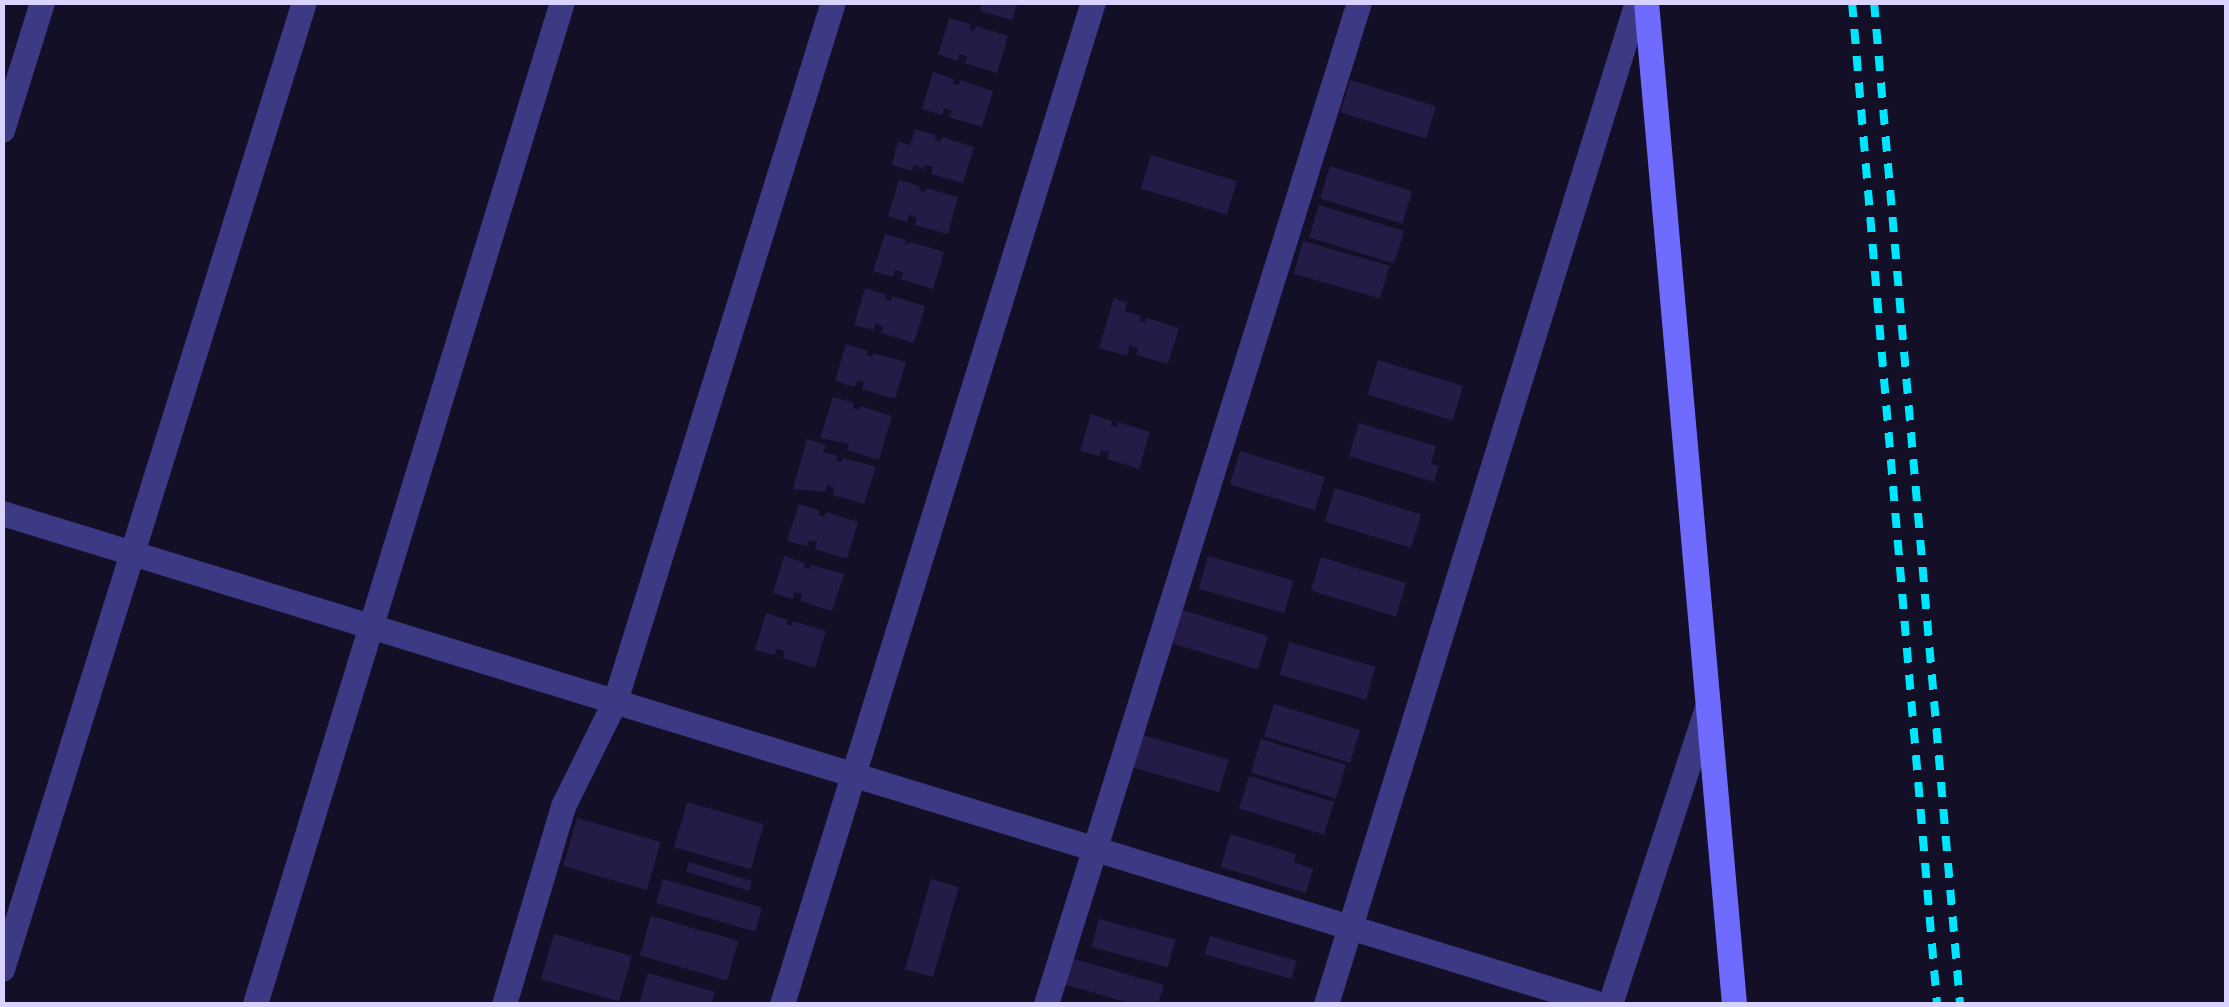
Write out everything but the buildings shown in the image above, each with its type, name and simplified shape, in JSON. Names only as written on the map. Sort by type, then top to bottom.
[{"type":"main road","points":[[1646,2],[1734,1004]]},
{"type":"street","points":[[2,130],[42,2]]},
{"type":"street","points":[[2,969],[304,2]]},
{"type":"street","points":[[255,1004],[562,2]]},
{"type":"street","points":[[504,1004],[562,806],[614,702],[832,2]]},
{"type":"street","points":[[782,1004],[1092,2]]},
{"type":"street","points":[[1046,1004],[1359,2]]},
{"type":"street","points":[[1326,1004],[1637,2]]},
{"type":"street","points":[[2,513],[1600,1004]]},
{"type":"street","points":[[1610,1004],[1708,705]]},
{"type":"railway","points":[[1852,2],[1937,1004]]},
{"type":"railway","points":[[1874,2],[1960,1004]]}]
